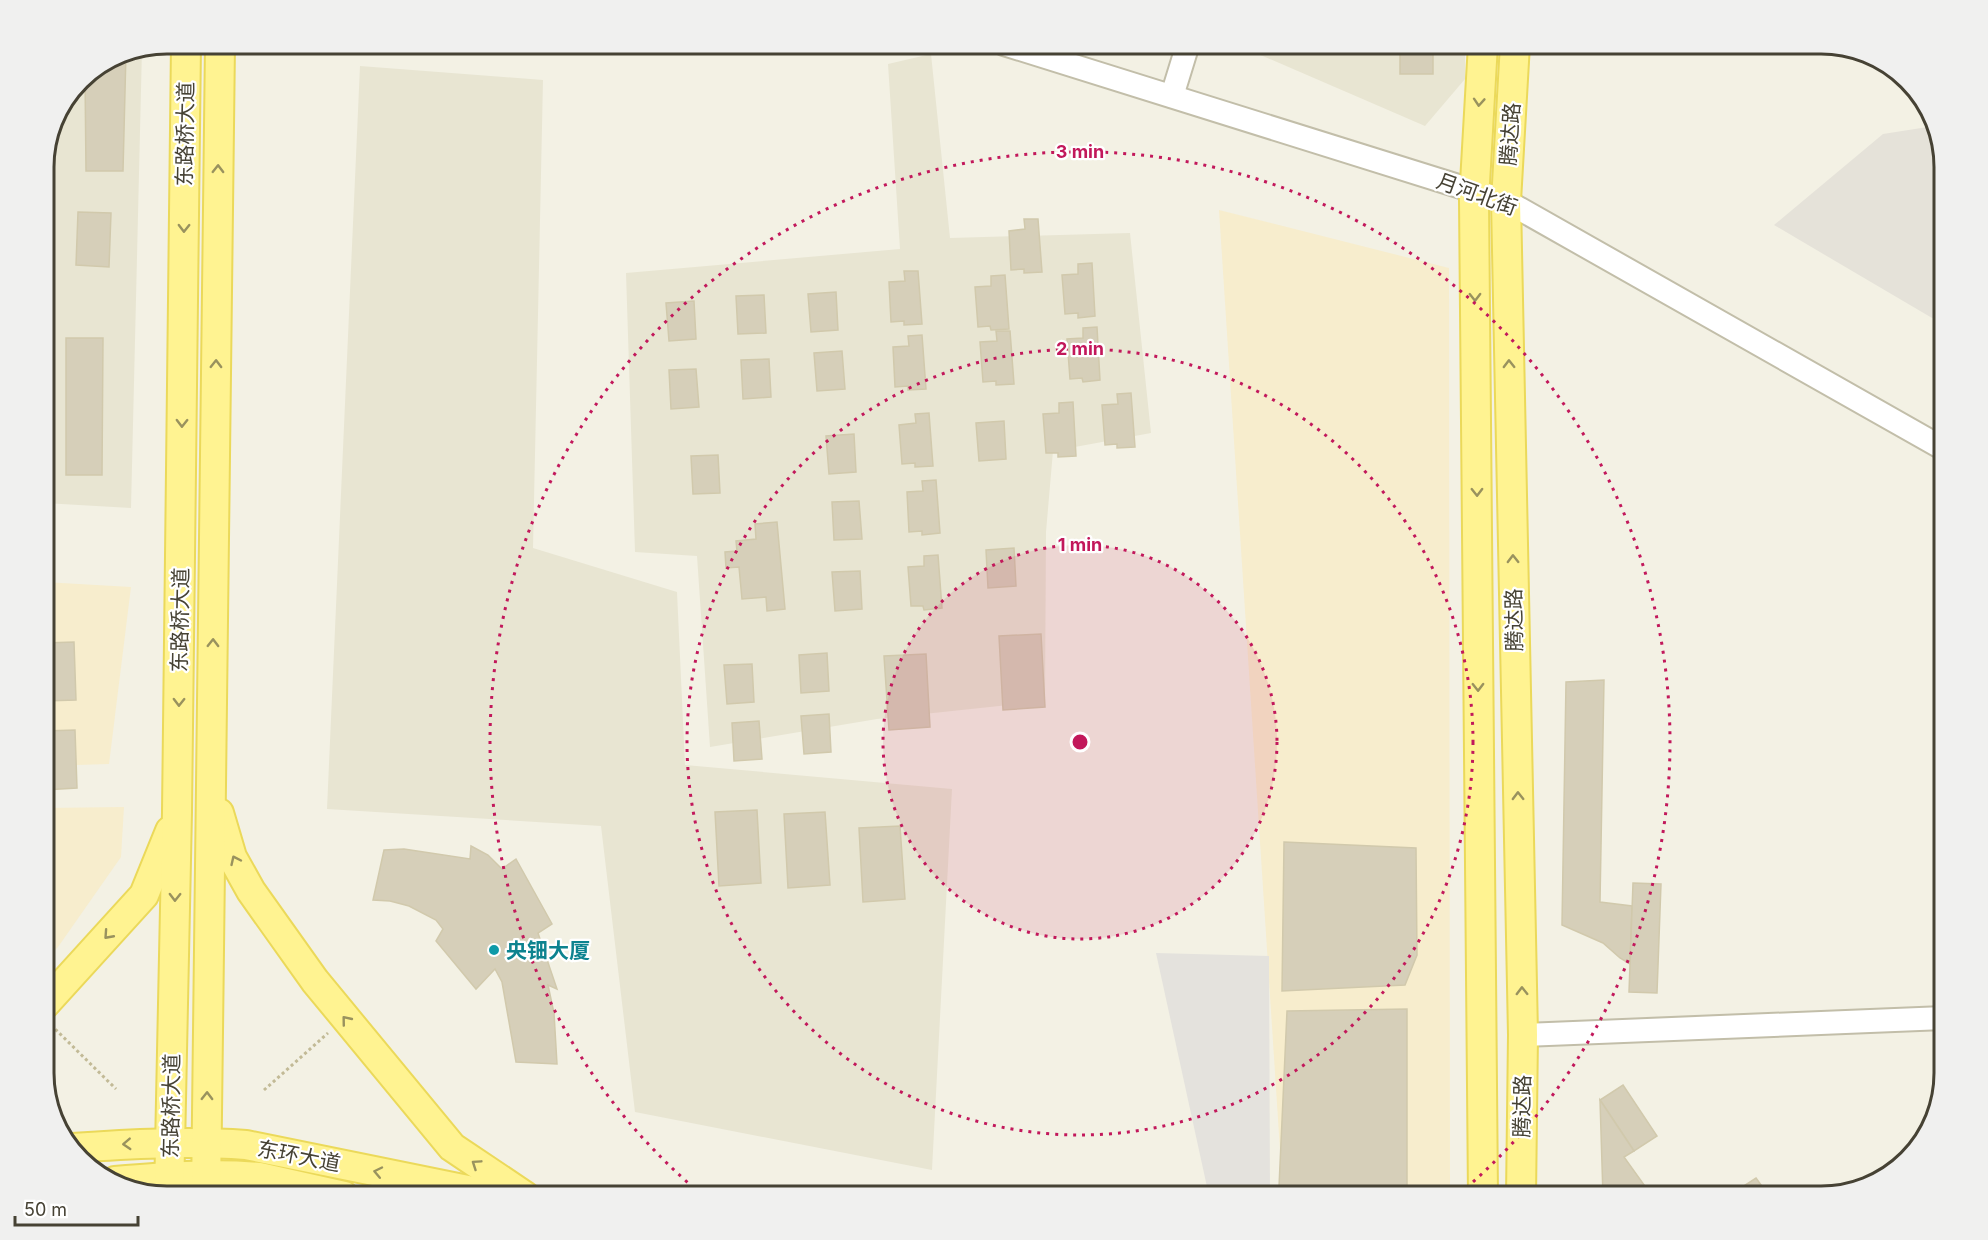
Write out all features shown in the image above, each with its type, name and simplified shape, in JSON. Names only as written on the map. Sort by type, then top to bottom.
[{"type":"main road","name":"东路桥大道","points":[[169,1186],[177,812],[186,54]]},
{"type":"main road","name":"东路桥大道","points":[[206,1186],[220,54]]},
{"type":"main road","name":"腾达路","points":[[1482,54],[1474,191],[1483,1186]]},
{"type":"main road","name":"腾达路","points":[[1514,54],[1506,201],[1523,1035],[1521,1186]]},
{"type":"main road","points":[[211,785],[232,857],[251,891],[315,981],[452,1147],[509,1186]]},
{"type":"main road","points":[[54,1004],[144,895],[177,812]]},
{"type":"main road","name":"东环大道","points":[[82,1147],[206,1143],[270,1149],[444,1186]]},
{"type":"main road","name":"东环大道","points":[[147,1184],[206,1186],[260,1177],[298,1186]]},
{"type":"street","name":"月河北街","points":[[1036,54],[1506,201],[1934,443]]},
{"type":"street","points":[[1172,96],[1185,54]]},
{"type":"street","points":[[1523,1035],[1934,1018]]},
{"type":"path","points":[[54,1023],[116,1089]]},
{"type":"path","points":[[264,1090],[332,1029]]},
{"type":"shaded area","points":[[931,54],[950,238],[1130,233],[1151,433],[1053,451],[1046,532],[1045,701],[877,719],[710,747],[697,556],[635,552],[626,273],[900,249],[888,64]]},
{"type":"shaded area","points":[[1258,54],[1465,54],[1465,79],[1425,126]]},
{"type":"shaded area","points":[[142,57],[131,508],[54,504],[54,160],[63,124],[73,104],[87,87],[111,69]]},
{"type":"shaded area","points":[[360,66],[543,80],[533,548],[677,592],[685,765],[952,789],[932,1170],[635,1112],[601,826],[327,809]]},
{"type":"shaded area","points":[[1926,127],[1930,138],[1934,160],[1934,319],[1774,225],[1883,134]]},
{"type":"shaded area","points":[[1219,210],[1449,268],[1450,1186],[1282,1186]]},
{"type":"shaded area","points":[[54,583],[131,587],[109,764],[54,766]]},
{"type":"shaded area","points":[[124,807],[121,857],[54,951],[54,808]]},
{"type":"shaded area","points":[[1156,953],[1269,956],[1270,1186],[1207,1186]]},
{"type":"building","points":[[1400,54],[1433,54],[1433,74],[1400,74]]},
{"type":"building","points":[[126,62],[123,171],[86,171],[85,89],[104,73]]},
{"type":"building","points":[[78,212],[111,213],[109,267],[76,265]]},
{"type":"building","points":[[1024,219],[1038,219],[1042,272],[1024,273],[1024,269],[1011,270],[1009,231],[1025,229]]},
{"type":"building","points":[[1092,263],[1095,316],[1078,318],[1078,313],[1065,314],[1062,275],[1078,274],[1078,264]]},
{"type":"building","points":[[904,271],[918,271],[922,324],[904,325],[904,321],[891,322],[889,282],[905,281]]},
{"type":"building","points":[[1005,275],[1009,329],[991,330],[990,326],[978,327],[975,287],[991,286],[991,276]]},
{"type":"building","points":[[836,292],[838,330],[811,332],[808,294]]},
{"type":"building","points":[[764,295],[766,333],[738,334],[736,296]]},
{"type":"building","points":[[694,301],[696,339],[669,341],[666,303]]},
{"type":"building","points":[[1097,327],[1100,380],[1083,382],[1082,378],[1070,379],[1067,339],[1083,338],[1083,328]]},
{"type":"building","points":[[996,331],[1010,331],[1014,384],[996,385],[996,381],[983,382],[980,342],[997,341]]},
{"type":"building","points":[[922,335],[926,389],[908,390],[908,386],[895,387],[893,347],[909,346],[908,336]]},
{"type":"building","points":[[66,338],[103,338],[102,475],[66,475]]},
{"type":"building","points":[[842,351],[845,389],[817,391],[814,353]]},
{"type":"building","points":[[769,359],[771,397],[743,399],[741,360]]},
{"type":"building","points":[[696,369],[699,407],[671,409],[669,370]]},
{"type":"building","points":[[1131,393],[1135,447],[1117,448],[1117,444],[1105,445],[1102,405],[1118,404],[1117,394]]},
{"type":"building","points":[[1073,402],[1076,456],[1058,457],[1058,453],[1046,453],[1043,414],[1059,413],[1059,403]]},
{"type":"building","points":[[929,413],[933,466],[915,467],[915,463],[902,464],[899,425],[916,423],[915,414]]},
{"type":"building","points":[[1004,421],[1006,459],[979,461],[976,423]]},
{"type":"building","points":[[854,434],[856,472],[829,474],[826,436]]},
{"type":"building","points":[[718,455],[720,493],[693,494],[691,456]]},
{"type":"building","points":[[936,480],[940,533],[922,535],[922,531],[909,532],[907,492],[923,491],[922,481]]},
{"type":"building","points":[[859,501],[862,539],[834,540],[832,502]]},
{"type":"building","points":[[777,522],[785,609],[767,611],[766,597],[742,599],[739,567],[726,568],[725,552],[737,551],[736,541],[756,539],[755,524]]},
{"type":"building","points":[[1014,548],[1016,586],[988,588],[986,550]]},
{"type":"building","points":[[938,555],[942,608],[924,610],[923,606],[911,606],[908,567],[924,566],[924,556]]},
{"type":"building","points":[[860,571],[862,609],[835,611],[832,572]]},
{"type":"building","points":[[1041,634],[1045,707],[1003,710],[999,636]]},
{"type":"building","points":[[74,642],[76,700],[54,701],[54,643]]},
{"type":"building","points":[[827,653],[829,691],[801,693],[799,655]]},
{"type":"building","points":[[926,654],[930,727],[889,730],[884,656]]},
{"type":"building","points":[[752,664],[754,702],[727,704],[724,665]]},
{"type":"building","points":[[1604,680],[1600,902],[1632,906],[1630,964],[1603,943],[1562,925],[1566,682]]},
{"type":"building","points":[[829,714],[831,752],[804,754],[801,716]]},
{"type":"building","points":[[759,721],[762,759],[734,761],[732,723]]},
{"type":"building","points":[[75,730],[77,788],[54,789],[54,731]]},
{"type":"building","points":[[757,810],[761,883],[719,886],[715,812]]},
{"type":"building","points":[[825,812],[830,885],[788,888],[784,814]]},
{"type":"building","points":[[900,826],[905,899],[863,902],[859,828]]},
{"type":"building","points":[[1284,842],[1416,848],[1417,955],[1405,985],[1282,991]]},
{"type":"building","name":"央钿大厦","points":[[471,846],[488,855],[502,869],[516,859],[552,924],[538,933],[557,989],[548,985],[554,1013],[557,1064],[516,1062],[502,982],[495,969],[476,989],[436,941],[443,929],[436,920],[409,906],[390,901],[373,900],[384,850],[404,849],[470,859]]},
{"type":"building","points":[[1633,883],[1661,884],[1657,993],[1629,992]]},
{"type":"building","points":[[1407,1009],[1407,1186],[1279,1186],[1287,1011]]},
{"type":"building","points":[[1623,1085],[1657,1136],[1634,1151],[1600,1100]]},
{"type":"building","points":[[1600,1100],[1634,1151],[1624,1157],[1645,1186],[1603,1186]]},
{"type":"building","points":[[1756,1178],[1762,1186],[1744,1186]]},
{"type":"place","name":"央钿大厦","points":[[494,950]]}]
